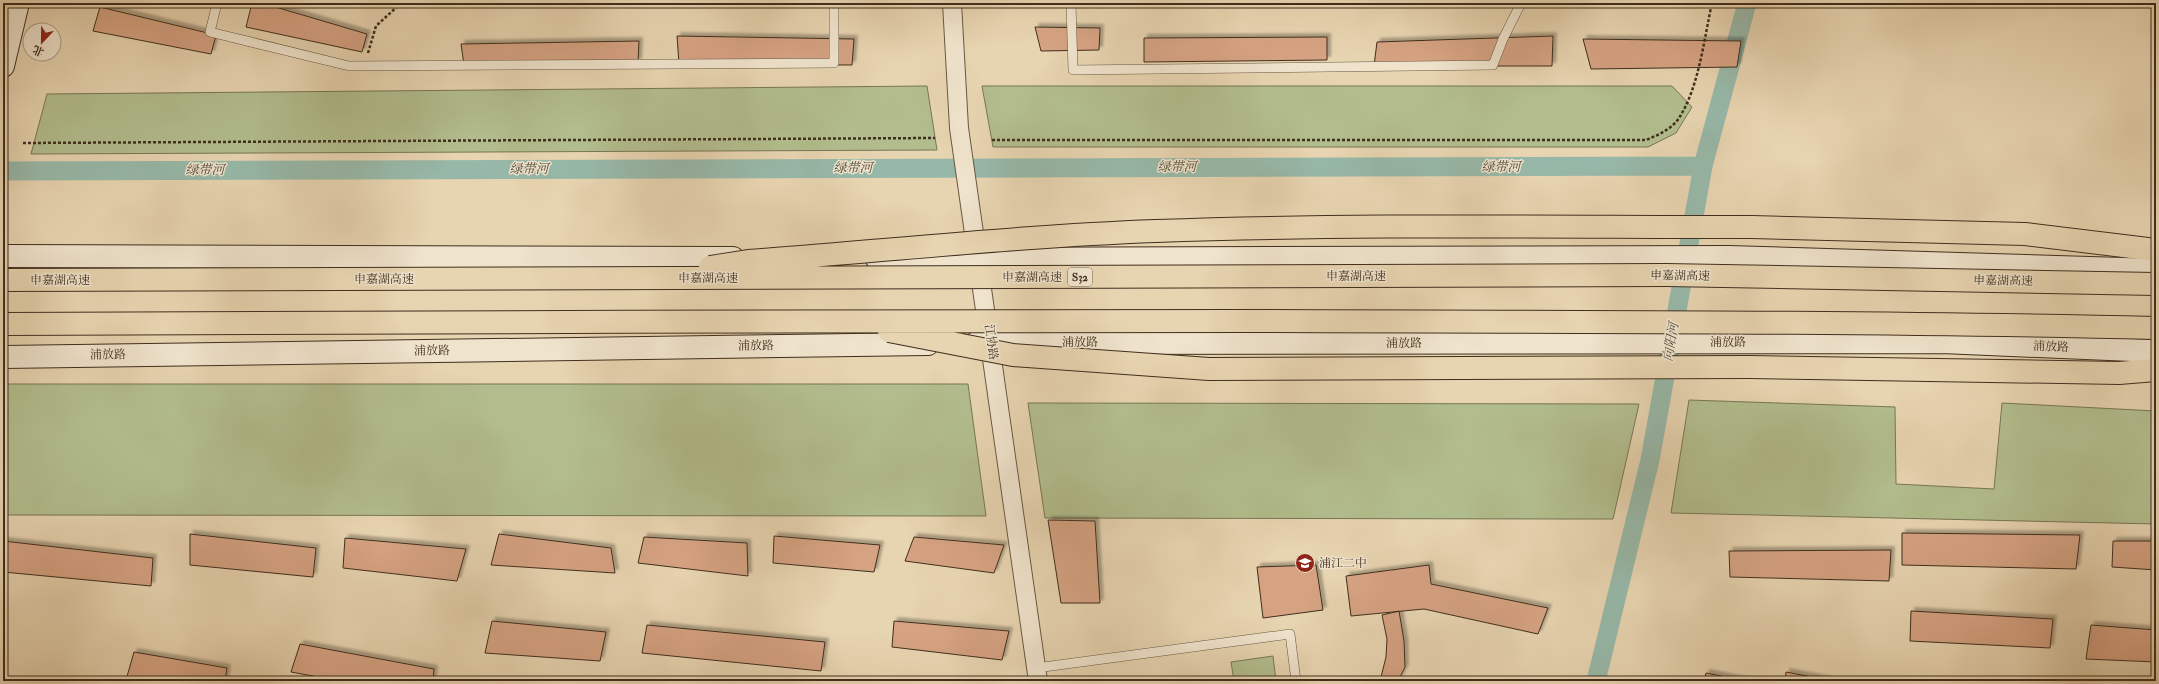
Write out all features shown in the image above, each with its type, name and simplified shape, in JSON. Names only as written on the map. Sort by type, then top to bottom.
[{"type":"highway","points":[[627,278],[748,262],[1154,231],[1376,226],[1751,227],[2025,234],[2156,250]]},
{"type":"highway","name":"申嘉湖高速","points":[[3,280],[1666,275],[2156,284]]},
{"type":"highway","points":[[3,324],[839,321],[1957,324],[2156,328]]},
{"type":"highway","points":[[839,321],[1013,355],[1208,369],[1748,367],[2118,372],[2156,370]]},
{"type":"main road","points":[[3,66],[18,3]]},
{"type":"main road","points":[[3,256],[978,259],[1728,257],[2156,270]]},
{"type":"main road","name":"浦放路","points":[[3,357],[991,343],[1942,342],[2156,350]]},
{"type":"street","name":"江协路","points":[[952,3],[959,128],[972,207],[978,259],[1037,674]]},
{"type":"lane","points":[[217,3],[210,32],[349,66],[834,63],[834,3]]},
{"type":"lane","points":[[1071,3],[1073,70],[1493,64],[1503,39],[1521,3]]},
{"type":"lane","points":[[1037,674],[1290,634],[1296,681]]},
{"type":"path","points":[[366,66],[376,26],[399,5],[398,3]]},
{"type":"path","points":[[992,140],[1646,140],[1662,134],[1678,119],[1682,112],[1692,91],[1712,3]]},
{"type":"path","points":[[23,143],[935,138]]},
{"type":"green space","points":[[927,86],[937,150],[31,154],[47,94]]},
{"type":"green space","points":[[982,86],[1672,86],[1692,107],[1676,133],[1648,147],[993,147]]},
{"type":"green space","points":[[3,384],[968,384],[986,516],[3,515]]},
{"type":"green space","points":[[1689,400],[1895,407],[1896,484],[1994,489],[2002,403],[2156,411],[2156,524],[1671,513]]},
{"type":"green space","points":[[1028,403],[1639,404],[1613,519],[1569,519],[1045,518]]},
{"type":"green space","points":[[1273,656],[1276,681],[1234,681],[1231,662]]},
{"type":"building","points":[[252,3],[262,3],[367,34],[362,52],[246,27]]},
{"type":"building","points":[[100,7],[216,35],[211,54],[93,31]]},
{"type":"building","points":[[1035,27],[1100,28],[1099,50],[1041,51]]},
{"type":"building","points":[[677,36],[854,39],[852,65],[679,64]]},
{"type":"building","points":[[1553,36],[1552,66],[1374,66],[1377,42]]},
{"type":"building","points":[[1327,37],[1327,60],[1144,62],[1144,38]]},
{"type":"building","points":[[1583,39],[1741,41],[1737,67],[1591,69]]},
{"type":"building","points":[[639,41],[638,62],[464,65],[461,44]]},
{"type":"building","points":[[1048,520],[1095,521],[1100,603],[1061,603]]},
{"type":"building","points":[[1902,533],[2080,535],[2076,569],[1902,565]]},
{"type":"building","points":[[190,534],[316,548],[313,577],[190,565]]},
{"type":"building","points":[[499,534],[611,548],[615,573],[491,565]]},
{"type":"building","points":[[774,536],[880,545],[874,572],[773,563]]},
{"type":"building","points":[[644,537],[747,543],[748,576],[638,563]]},
{"type":"building","points":[[914,537],[1004,545],[994,573],[905,561]]},
{"type":"building","points":[[345,538],[466,549],[457,581],[343,568]]},
{"type":"building","points":[[3,541],[153,558],[151,586],[3,572]]},
{"type":"building","points":[[2113,541],[2156,541],[2156,570],[2112,567]]},
{"type":"building","points":[[1891,550],[1889,581],[1730,577],[1729,551]]},
{"type":"building","points":[[1316,565],[1323,610],[1263,618],[1257,567]]},
{"type":"building","points":[[1429,565],[1431,584],[1548,608],[1538,634],[1424,609],[1351,616],[1346,576]]},
{"type":"building","points":[[1399,611],[1404,641],[1405,667],[1399,679],[1380,681],[1386,657],[1387,639],[1382,615]]},
{"type":"building","points":[[1911,611],[2053,619],[2050,648],[1910,641]]},
{"type":"building","points":[[492,621],[606,632],[600,661],[485,653]]},
{"type":"building","points":[[894,621],[1009,631],[1002,660],[892,647]]},
{"type":"building","points":[[647,625],[825,642],[821,671],[642,653]]},
{"type":"building","points":[[2091,625],[2156,630],[2156,662],[2086,659]]},
{"type":"building","points":[[300,644],[434,669],[433,681],[340,681],[291,672]]},
{"type":"building","points":[[134,652],[227,668],[225,681],[126,680]]},
{"type":"building","points":[[1786,672],[1833,681],[1785,681]]},
{"type":"building","points":[[1706,673],[1747,681],[1704,681]]},
{"type":"waterway","name":"向阳河","points":[[1596,681],[1650,460],[1703,166],[1747,3]]},
{"type":"waterway","name":"绿带河","points":[[3,171],[1703,166]]},
{"type":"place","name":"浦江二中","points":[[1305,563]]}]
